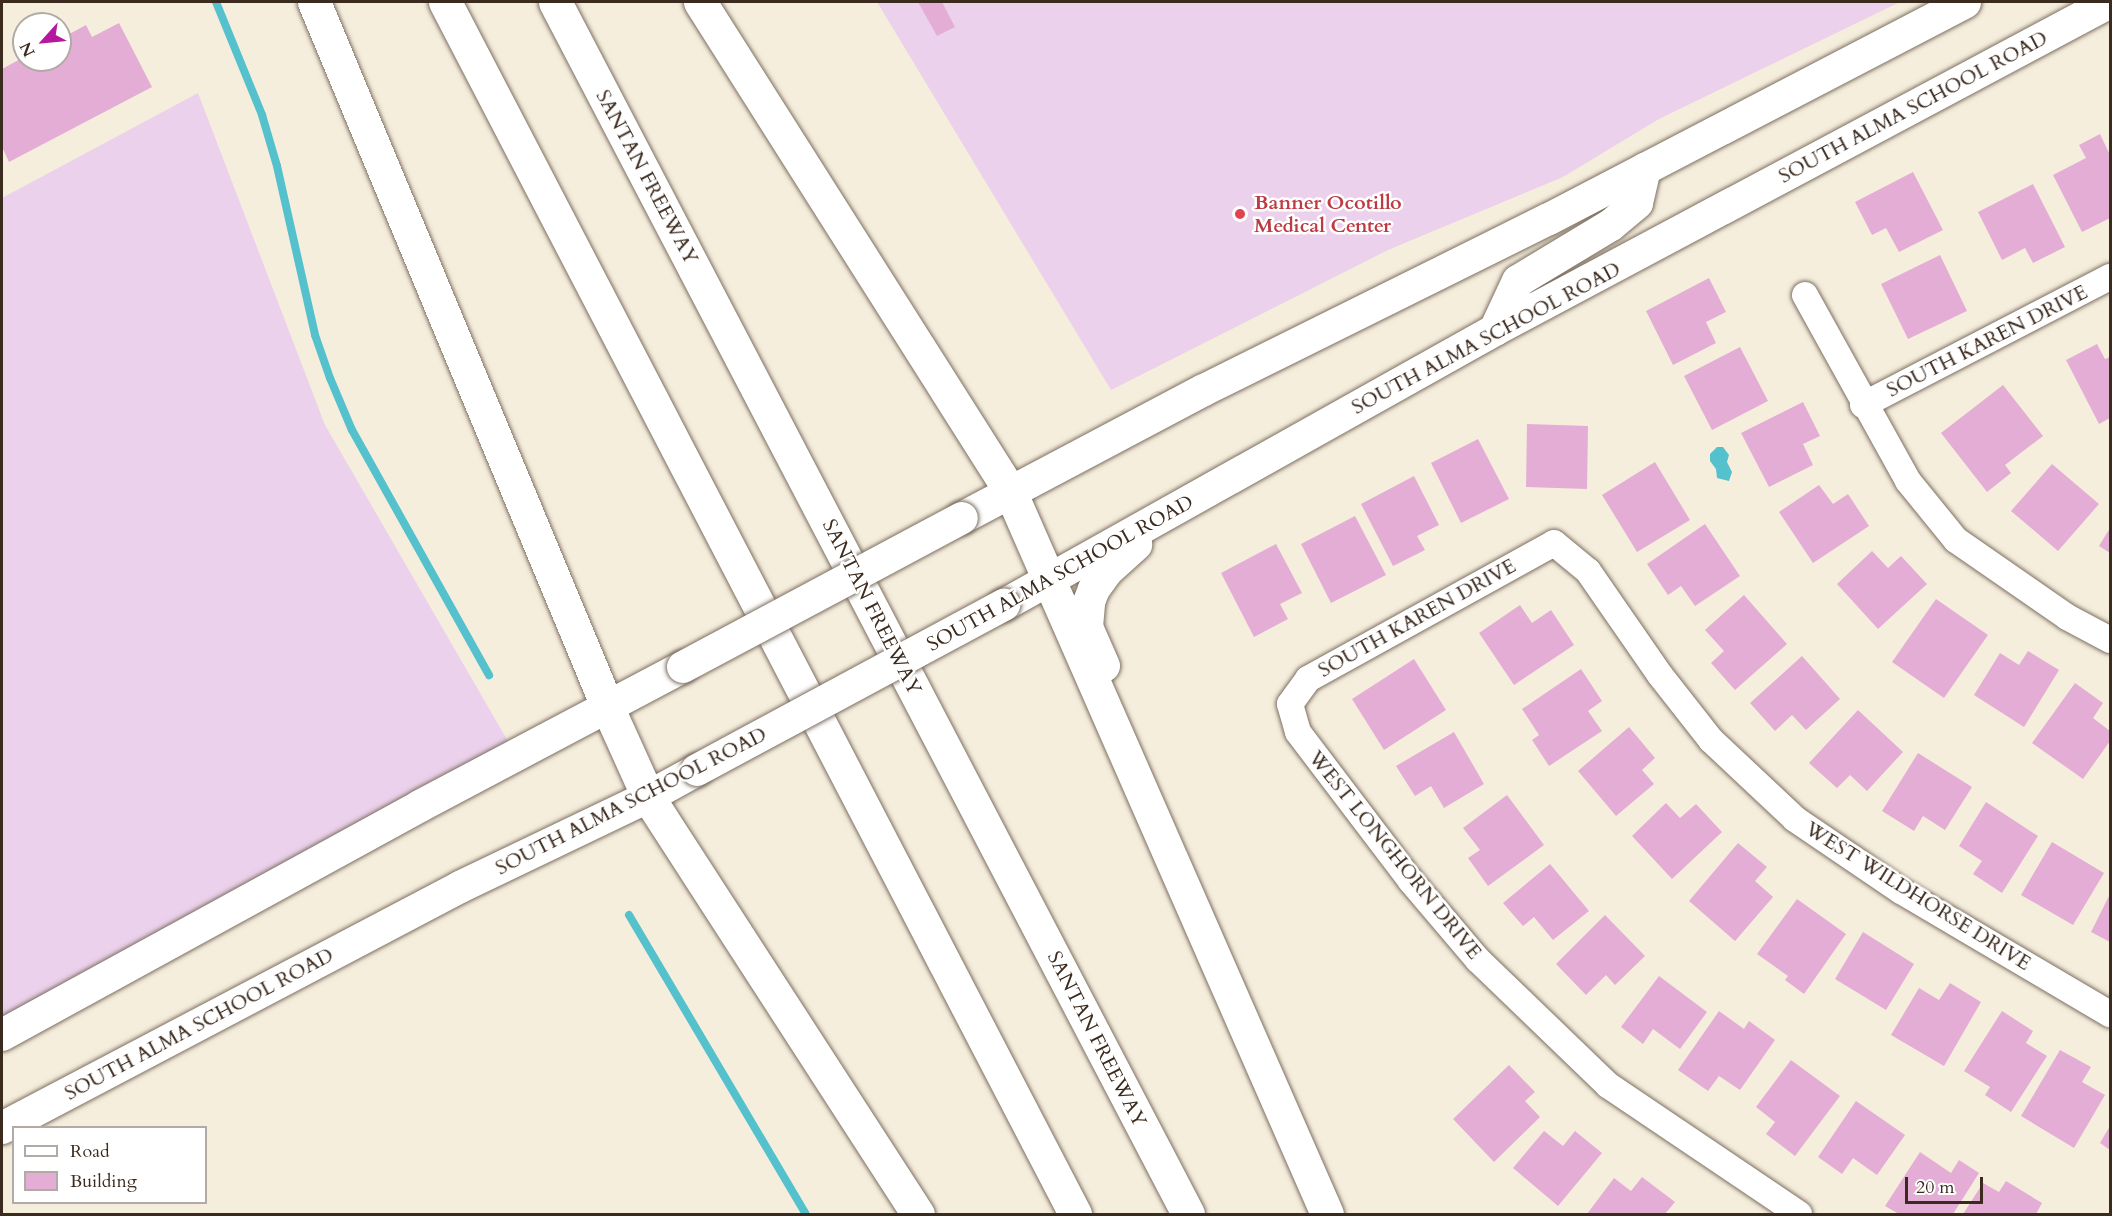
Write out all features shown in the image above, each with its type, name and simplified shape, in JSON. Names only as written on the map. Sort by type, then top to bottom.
[{"type":"highway","points":[[314,2],[607,706],[648,797],[918,1215]]},
{"type":"highway","points":[[445,2],[1075,1215]]},
{"type":"highway","name":"SANTAN FREEWAY","points":[[555,2],[724,321],[1188,1215]]},
{"type":"highway","points":[[700,2],[1010,491],[1327,1215]]},
{"type":"main road","points":[[2,1035],[607,706],[1010,491],[1202,391],[1645,169],[1965,2]]},
{"type":"main road","name":"SOUTH ALMA SCHOOL ROAD","points":[[2,1128],[460,887],[648,797],[1004,605],[1495,330],[2110,2]]},
{"type":"main road","points":[[1495,330],[1518,281],[1611,225],[1637,203],[1645,169]]},
{"type":"main road","points":[[1175,510],[1108,570],[1094,589],[1089,602],[1087,627],[1245,991],[1261,1065]]},
{"type":"street","name":"SOUTH KAREN DRIVE","points":[[1863,405],[2110,278]]},
{"type":"street","points":[[1804,295],[1863,405],[1908,481],[1956,540],[2067,617],[2110,640]]},
{"type":"street","name":"SOUTH KAREN DRIVE","points":[[1290,704],[1308,679],[1554,543]]},
{"type":"street","name":"WEST WILDHORSE DRIVE","points":[[1554,543],[1588,571],[1660,675],[1711,740],[1795,819],[1901,891],[2110,1014]]},
{"type":"street","name":"WEST LONGHORN DRIVE","points":[[1290,704],[1298,732],[1411,881],[1478,960],[1608,1085],[1798,1214]]},
{"type":"shaded area","name":"Banner Ocotillo Medical Center","points":[[877,2],[1900,2],[1659,119],[1563,177],[1388,250],[1111,390]]},
{"type":"shaded area","points":[[198,93],[325,425],[516,755],[2,1035],[2,198]]},
{"type":"water","points":[[1717,447],[1723,447],[1729,455],[1727,462],[1732,472],[1729,481],[1717,478],[1716,469],[1710,461],[1710,454]]},
{"type":"building","points":[[918,2],[942,2],[955,27],[937,36]]},
{"type":"building","points":[[119,23],[152,87],[9,162],[2,147],[2,69],[12,64],[12,72],[72,72],[72,33],[86,25],[92,37]]},
{"type":"building","points":[[2100,134],[2110,155],[2110,218],[2082,232],[2053,175],[2086,158],[2079,145]]},
{"type":"building","points":[[1913,172],[1943,230],[1899,252],[1886,228],[1872,235],[1855,202]]},
{"type":"building","points":[[2033,184],[2065,247],[2033,263],[2025,248],[2002,260],[1978,212]]},
{"type":"building","points":[[1940,255],[1967,311],[1908,339],[1881,284]]},
{"type":"building","points":[[1709,278],[1726,312],[1706,322],[1716,343],[1673,365],[1646,311]]},
{"type":"building","points":[[2097,344],[2105,359],[2110,357],[2110,418],[2099,424],[2066,360]]},
{"type":"building","points":[[1740,347],[1768,401],[1712,430],[1684,376]]},
{"type":"building","points":[[2003,385],[2043,436],[2005,465],[2011,473],[1987,492],[1941,433]]},
{"type":"building","points":[[1803,402],[1820,436],[1803,444],[1813,465],[1769,487],[1741,433]]},
{"type":"building","points":[[1527,424],[1588,426],[1587,489],[1526,487]]},
{"type":"building","points":[[1478,439],[1509,499],[1461,523],[1431,463]]},
{"type":"building","points":[[1655,462],[1690,520],[1637,552],[1602,495]]},
{"type":"building","points":[[2052,464],[2099,504],[2058,551],[2011,511]]},
{"type":"building","points":[[1414,476],[1439,525],[1417,536],[1425,550],[1393,566],[1361,504]]},
{"type":"building","points":[[1819,485],[1833,504],[1848,494],[1869,526],[1813,563],[1779,512]]},
{"type":"building","points":[[1355,516],[1386,575],[1331,603],[1301,544]]},
{"type":"building","points":[[1705,524],[1740,576],[1695,606],[1681,586],[1668,595],[1647,564]]},
{"type":"building","points":[[2110,528],[2110,553],[2099,546]]},
{"type":"building","points":[[1276,544],[1302,593],[1280,604],[1288,619],[1254,637],[1221,573]]},
{"type":"building","points":[[1872,551],[1888,568],[1901,556],[1927,584],[1878,629],[1837,584]]},
{"type":"building","points":[[1744,595],[1787,644],[1735,690],[1711,663],[1724,651],[1705,630]]},
{"type":"building","points":[[1936,599],[1988,635],[1944,698],[1892,662]]},
{"type":"building","points":[[1520,605],[1532,623],[1551,610],[1574,645],[1514,685],[1479,633]]},
{"type":"building","points":[[2028,651],[2059,670],[2024,727],[1974,695],[2000,653],[2019,665]]},
{"type":"building","points":[[1802,656],[1840,699],[1806,730],[1792,715],[1775,731],[1750,703]]},
{"type":"building","points":[[1414,659],[1446,710],[1384,750],[1352,699]]},
{"type":"building","points":[[1581,669],[1602,701],[1588,711],[1602,731],[1549,766],[1532,740],[1539,735],[1522,709]]},
{"type":"building","points":[[2075,683],[2103,703],[2093,718],[2110,731],[2110,741],[2083,779],[2032,743]]},
{"type":"building","points":[[1858,710],[1903,752],[1867,791],[1850,775],[1837,788],[1809,763]]},
{"type":"building","points":[[1629,727],[1655,758],[1642,770],[1654,784],[1616,816],[1578,771]]},
{"type":"building","points":[[1454,732],[1484,784],[1444,808],[1431,786],[1415,796],[1396,766]]},
{"type":"building","points":[[1918,753],[1972,787],[1945,830],[1923,816],[1914,831],[1882,811]]},
{"type":"building","points":[[1507,795],[1544,845],[1488,886],[1468,858],[1480,850],[1463,828]]},
{"type":"building","points":[[1986,802],[2038,836],[2002,893],[1973,874],[1982,861],[1959,846]]},
{"type":"building","points":[[1666,803],[1680,818],[1696,804],[1722,832],[1672,879],[1632,836]]},
{"type":"building","points":[[2052,842],[2104,873],[2073,925],[2021,895]]},
{"type":"building","points":[[1738,843],[1767,867],[1755,881],[1773,897],[1735,941],[1689,901]]},
{"type":"building","points":[[1550,864],[1589,911],[1553,940],[1534,917],[1523,926],[1503,903]]},
{"type":"building","points":[[2110,894],[2110,942],[2091,932]]},
{"type":"building","points":[[1797,899],[1846,934],[1804,994],[1785,980],[1788,976],[1757,954]]},
{"type":"building","points":[[1605,915],[1645,956],[1615,985],[1606,975],[1586,995],[1556,964]]},
{"type":"building","points":[[1863,932],[1914,964],[1886,1010],[1835,979]]},
{"type":"building","points":[[1659,976],[1707,1012],[1680,1049],[1653,1029],[1643,1044],[1621,1027]]},
{"type":"building","points":[[1950,983],[1981,1002],[1944,1066],[1891,1035],[1919,988],[1939,1000]]},
{"type":"building","points":[[1719,1011],[1744,1029],[1749,1021],[1775,1040],[1740,1090],[1719,1076],[1708,1091],[1678,1070]]},
{"type":"building","points":[[2002,1011],[2033,1031],[2026,1043],[2047,1056],[2011,1112],[1985,1095],[1990,1087],[1964,1071]]},
{"type":"building","points":[[2060,1050],[2091,1067],[2082,1082],[2105,1095],[2074,1148],[2021,1116]]},
{"type":"building","points":[[1791,1060],[1840,1096],[1795,1156],[1766,1134],[1775,1122],[1756,1107]]},
{"type":"building","points":[[1509,1065],[1535,1092],[1525,1101],[1540,1117],[1494,1162],[1453,1119]]},
{"type":"building","points":[[1856,1101],[1905,1135],[1877,1175],[1853,1158],[1842,1174],[1818,1157]]},
{"type":"building","points":[[2110,1126],[2110,1150],[2100,1143]]},
{"type":"building","points":[[1544,1131],[1563,1146],[1575,1131],[1602,1153],[1558,1206],[1513,1168]]},
{"type":"building","points":[[1920,1152],[1951,1173],[1959,1160],[1979,1173],[1953,1214],[1899,1214],[1885,1206]]},
{"type":"building","points":[[1642,1177],[1675,1202],[1665,1214],[1587,1214],[1614,1178],[1631,1191]]},
{"type":"building","points":[[2006,1181],[2042,1203],[2036,1214],[1963,1214],[1983,1183],[1999,1192]]},
{"type":"waterway","points":[[216,2],[262,115],[277,166],[315,335],[330,378],[352,430],[489,675]]},
{"type":"waterway","points":[[629,915],[806,1214]]},
{"type":"place","name":"Banner Ocotillo Medical Center","points":[[1240,214]]}]
